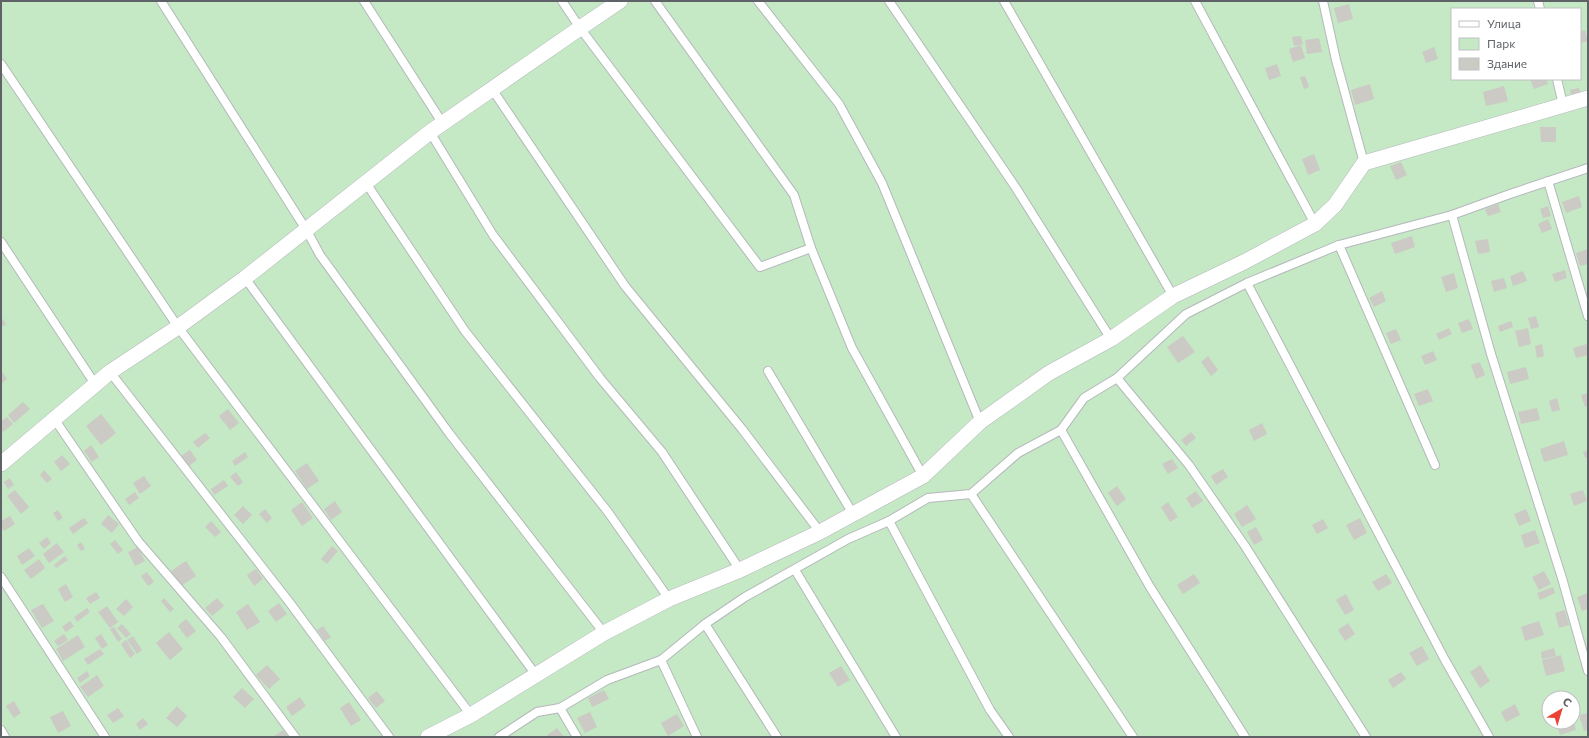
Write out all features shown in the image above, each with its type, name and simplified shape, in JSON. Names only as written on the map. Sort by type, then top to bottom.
[{"type":"street","points":[[1,464],[55,420],[110,372],[178,327],[245,278],[307,231],[430,132],[620,1]]},
{"type":"street","points":[[428,737],[471,715],[604,633],[669,600],[740,570],[820,532],[923,476],[980,422],[1049,373],[1111,339],[1173,296],[1244,262],[1315,224],[1335,205],[1364,163],[1588,98]]},
{"type":"lane","points":[[161,1],[307,231],[320,255],[449,433],[604,633]]},
{"type":"lane","points":[[364,1],[443,124]]},
{"type":"lane","points":[[562,1],[580,28],[760,267],[811,248]]},
{"type":"lane","points":[[655,1],[794,195],[811,248],[852,348],[923,476]]},
{"type":"lane","points":[[758,1],[838,104],[882,183],[980,422]]},
{"type":"lane","points":[[889,1],[1016,188],[1111,339]]},
{"type":"lane","points":[[1004,1],[1173,296]]},
{"type":"lane","points":[[1195,1],[1315,224]]},
{"type":"lane","points":[[1323,1],[1336,60],[1364,163]]},
{"type":"lane","points":[[1,64],[178,327],[471,715]]},
{"type":"lane","points":[[1557,80],[1563,105]]},
{"type":"lane","points":[[492,89],[625,286],[742,429],[820,532]]},
{"type":"lane","points":[[430,132],[493,236],[600,378],[662,452],[740,570]]},
{"type":"lane","points":[[499,737],[538,712],[560,708],[607,680],[661,660],[705,624],[745,597],[848,539],[889,521],[928,498],[971,494],[1018,453],[1061,430],[1084,398],[1117,378],[1186,314],[1247,283],[1339,244],[1452,215],[1588,168]]},
{"type":"lane","points":[[1548,181],[1588,316]]},
{"type":"lane","points":[[366,183],[465,331],[608,512],[669,600]]},
{"type":"lane","points":[[1452,215],[1491,354],[1562,578],[1588,671]]},
{"type":"lane","points":[[1,242],[95,384]]},
{"type":"lane","points":[[1339,244],[1435,465]]},
{"type":"lane","points":[[245,278],[536,675]]},
{"type":"lane","points":[[1247,283],[1445,660],[1489,737]]},
{"type":"lane","points":[[768,371],[853,514]]},
{"type":"lane","points":[[110,372],[290,603],[390,737]]},
{"type":"lane","points":[[1117,378],[1194,471],[1245,546],[1366,737]]},
{"type":"lane","points":[[55,420],[138,541],[220,637],[295,737]]},
{"type":"lane","points":[[1061,430],[1150,587],[1245,737]]},
{"type":"lane","points":[[971,494],[1133,737]]},
{"type":"lane","points":[[889,521],[990,710],[1009,737]]},
{"type":"lane","points":[[795,570],[896,737]]},
{"type":"lane","points":[[1,577],[105,737]]},
{"type":"lane","points":[[705,624],[777,737]]},
{"type":"lane","points":[[661,660],[697,737]]},
{"type":"lane","points":[[560,708],[577,737]]},
{"type":"lane","points":[[1,730],[5,737]]},
{"type":"green space","points":[[1,1],[1588,1],[1588,737],[1,737]]},
{"type":"building","points":[[1349,4],[1353,19],[1338,23],[1334,8]]},
{"type":"building","points":[[1585,30],[1588,41],[1581,43],[1581,31]]},
{"type":"building","points":[[1301,36],[1303,44],[1294,46],[1292,37]]},
{"type":"building","points":[[1319,38],[1322,52],[1307,54],[1305,40]]},
{"type":"building","points":[[1301,45],[1305,58],[1293,62],[1289,49]]},
{"type":"building","points":[[1434,47],[1438,59],[1426,63],[1422,52]]},
{"type":"building","points":[[1277,64],[1281,76],[1269,80],[1265,68]]},
{"type":"building","points":[[1305,76],[1309,87],[1304,89],[1300,77]]},
{"type":"building","points":[[1530,80],[1546,80],[1548,84],[1534,89]]},
{"type":"building","points":[[1370,84],[1374,99],[1355,105],[1351,90]]},
{"type":"building","points":[[1504,86],[1508,101],[1486,106],[1483,92]]},
{"type":"building","points":[[1579,88],[1582,97],[1572,99],[1570,90]]},
{"type":"building","points":[[1540,127],[1556,127],[1556,142],[1541,142]]},
{"type":"building","points":[[1314,154],[1320,170],[1308,175],[1302,159]]},
{"type":"building","points":[[1401,162],[1407,175],[1396,180],[1390,166]]},
{"type":"building","points":[[1579,196],[1582,207],[1566,213],[1562,202]]},
{"type":"building","points":[[1498,204],[1501,212],[1488,216],[1485,209]]},
{"type":"building","points":[[1548,206],[1551,216],[1543,218],[1540,209]]},
{"type":"building","points":[[1548,219],[1552,229],[1542,233],[1538,224]]},
{"type":"building","points":[[1412,236],[1415,247],[1395,254],[1391,243]]},
{"type":"building","points":[[1488,239],[1490,252],[1478,254],[1475,241]]},
{"type":"building","points":[[1588,249],[1588,264],[1580,266],[1576,253]]},
{"type":"building","points":[[1565,270],[1567,278],[1555,282],[1552,274]]},
{"type":"building","points":[[1523,271],[1527,281],[1513,286],[1510,276]]},
{"type":"building","points":[[1454,273],[1458,288],[1446,292],[1441,277]]},
{"type":"building","points":[[1504,278],[1507,288],[1494,292],[1491,281]]},
{"type":"building","points":[[1382,291],[1386,301],[1374,307],[1369,298]]},
{"type":"building","points":[[1536,316],[1539,327],[1531,329],[1528,318]]},
{"type":"building","points":[[1,317],[6,324],[1,327]]},
{"type":"building","points":[[1469,319],[1473,329],[1462,333],[1458,323]]},
{"type":"building","points":[[1511,321],[1513,327],[1500,332],[1498,326]]},
{"type":"building","points":[[1449,328],[1452,334],[1439,340],[1436,334]]},
{"type":"building","points":[[1528,328],[1531,344],[1519,347],[1515,331]]},
{"type":"building","points":[[1396,329],[1401,340],[1391,344],[1386,333]]},
{"type":"building","points":[[1183,336],[1195,352],[1178,363],[1167,347]]},
{"type":"building","points":[[1542,344],[1544,356],[1537,358],[1535,346]]},
{"type":"building","points":[[1587,344],[1588,355],[1576,358],[1573,348]]},
{"type":"building","points":[[1433,351],[1437,360],[1425,365],[1421,356]]},
{"type":"building","points":[[1208,356],[1218,370],[1211,376],[1201,362]]},
{"type":"building","points":[[1480,362],[1485,375],[1476,379],[1471,365]]},
{"type":"building","points":[[1526,367],[1529,379],[1510,384],[1507,372]]},
{"type":"building","points":[[1,370],[7,379],[1,384]]},
{"type":"building","points":[[1428,389],[1433,401],[1419,406],[1414,394]]},
{"type":"building","points":[[1588,393],[1588,406],[1585,407],[1581,395]]},
{"type":"building","points":[[1557,398],[1560,410],[1552,412],[1549,401]]},
{"type":"building","points":[[23,402],[30,409],[14,423],[8,415]]},
{"type":"building","points":[[1537,408],[1540,420],[1521,424],[1518,412]]},
{"type":"building","points":[[228,409],[239,423],[230,430],[219,416]]},
{"type":"building","points":[[101,414],[116,433],[101,445],[86,426]]},
{"type":"building","points":[[7,417],[13,424],[3,432],[1,429],[1,421]]},
{"type":"building","points":[[1262,423],[1267,434],[1254,441],[1249,430]]},
{"type":"building","points":[[1191,432],[1196,438],[1186,446],[1181,440]]},
{"type":"building","points":[[205,433],[210,438],[198,448],[193,442]]},
{"type":"building","points":[[1564,441],[1568,455],[1544,462],[1540,449]]},
{"type":"building","points":[[91,445],[99,457],[92,462],[84,451]]},
{"type":"building","points":[[190,450],[197,460],[189,466],[181,456]]},
{"type":"building","points":[[1588,450],[1588,457],[1585,458],[1583,452]]},
{"type":"building","points":[[245,452],[248,457],[235,466],[232,461]]},
{"type":"building","points":[[62,455],[70,464],[61,471],[54,462]]},
{"type":"building","points":[[1172,459],[1178,468],[1168,474],[1162,464]]},
{"type":"building","points":[[307,463],[319,481],[307,489],[295,471]]},
{"type":"building","points":[[1223,469],[1228,477],[1216,485],[1211,476]]},
{"type":"building","points":[[44,470],[52,479],[47,483],[40,475]]},
{"type":"building","points":[[236,472],[243,482],[238,486],[230,477]]},
{"type":"building","points":[[144,476],[151,486],[140,494],[133,483]]},
{"type":"building","points":[[10,478],[14,485],[8,489],[4,482]]},
{"type":"building","points":[[224,480],[228,486],[214,495],[211,489]]},
{"type":"building","points":[[1117,486],[1126,499],[1117,506],[1108,493]]},
{"type":"building","points":[[15,490],[29,507],[21,514],[7,496]]},
{"type":"building","points":[[1583,490],[1587,501],[1574,506],[1570,494]]},
{"type":"building","points":[[1196,491],[1203,501],[1192,508],[1186,498]]},
{"type":"building","points":[[135,492],[139,498],[129,505],[125,499]]},
{"type":"building","points":[[335,501],[342,512],[331,520],[324,509]]},
{"type":"building","points":[[302,502],[313,518],[302,526],[291,510]]},
{"type":"building","points":[[1168,502],[1178,517],[1170,522],[1161,507]]},
{"type":"building","points":[[1247,505],[1256,519],[1242,527],[1234,514]]},
{"type":"building","points":[[243,506],[252,515],[243,524],[234,515]]},
{"type":"building","points":[[265,509],[272,518],[267,523],[259,514]]},
{"type":"building","points":[[1526,509],[1531,521],[1519,526],[1514,514]]},
{"type":"building","points":[[58,510],[63,518],[58,521],[53,513]]},
{"type":"building","points":[[108,515],[119,524],[112,533],[101,524]]},
{"type":"building","points":[[10,516],[15,524],[4,531],[1,527],[1,521]]},
{"type":"building","points":[[84,518],[88,523],[73,534],[69,528]]},
{"type":"building","points":[[1360,518],[1367,533],[1354,540],[1346,525]]},
{"type":"building","points":[[1323,519],[1328,528],[1317,534],[1312,525]]},
{"type":"building","points":[[211,521],[221,532],[215,537],[205,527]]},
{"type":"building","points":[[1256,527],[1263,540],[1254,545],[1247,532]]},
{"type":"building","points":[[1535,530],[1540,543],[1525,548],[1521,535]]},
{"type":"building","points":[[47,537],[51,543],[44,549],[39,543]]},
{"type":"building","points":[[115,540],[123,550],[118,554],[110,544]]},
{"type":"building","points":[[81,542],[85,549],[81,551],[77,545]]},
{"type":"building","points":[[57,543],[64,552],[49,563],[43,554]]},
{"type":"building","points":[[332,546],[338,551],[327,564],[321,559]]},
{"type":"building","points":[[138,547],[145,561],[135,566],[128,552]]},
{"type":"building","points":[[29,548],[35,556],[22,565],[17,556]]},
{"type":"building","points":[[65,556],[68,560],[56,568],[54,565]]},
{"type":"building","points":[[39,559],[45,568],[31,579],[24,570]]},
{"type":"building","points":[[186,561],[196,576],[181,586],[171,571]]},
{"type":"building","points":[[256,569],[263,579],[254,586],[247,575]]},
{"type":"building","points":[[1544,571],[1551,584],[1539,590],[1532,577]]},
{"type":"building","points":[[147,572],[154,582],[148,586],[141,576]]},
{"type":"building","points":[[1194,574],[1200,583],[1183,594],[1177,585]]},
{"type":"building","points":[[1386,574],[1392,583],[1378,591],[1372,582]]},
{"type":"building","points":[[66,584],[73,597],[65,602],[58,589]]},
{"type":"building","points":[[1553,587],[1555,593],[1540,600],[1537,593]]},
{"type":"building","points":[[96,592],[100,598],[90,604],[86,598]]},
{"type":"building","points":[[1588,593],[1588,609],[1582,611],[1577,597]]},
{"type":"building","points":[[1346,594],[1354,610],[1345,615],[1336,600]]},
{"type":"building","points":[[164,598],[174,609],[170,612],[161,601]]},
{"type":"building","points":[[217,598],[224,606],[212,616],[205,608]]},
{"type":"building","points":[[126,599],[133,607],[124,616],[116,609]]},
{"type":"building","points":[[279,603],[287,614],[276,622],[268,611]]},
{"type":"building","points":[[43,604],[54,621],[42,628],[31,610]]},
{"type":"building","points":[[248,604],[260,622],[247,630],[236,612]]},
{"type":"building","points":[[107,606],[118,622],[110,628],[98,612]]},
{"type":"building","points":[[87,608],[90,612],[77,622],[74,617]]},
{"type":"building","points":[[1565,610],[1569,625],[1559,628],[1555,613]]},
{"type":"building","points":[[186,619],[196,631],[187,638],[178,626]]},
{"type":"building","points":[[70,621],[74,626],[66,632],[62,627]]},
{"type":"building","points":[[1539,621],[1544,635],[1525,641],[1521,627]]},
{"type":"building","points":[[1348,623],[1355,634],[1345,641],[1338,630]]},
{"type":"building","points":[[122,624],[131,634],[126,638],[117,628]]},
{"type":"building","points":[[323,626],[331,637],[325,641],[317,630]]},
{"type":"building","points":[[114,627],[122,639],[118,642],[110,629]]},
{"type":"building","points":[[169,632],[183,649],[170,660],[156,643]]},
{"type":"building","points":[[64,634],[68,640],[58,646],[54,641]]},
{"type":"building","points":[[101,634],[108,645],[102,649],[95,638]]},
{"type":"building","points":[[78,635],[85,647],[63,661],[56,649]]},
{"type":"building","points":[[133,636],[142,650],[137,654],[127,640]]},
{"type":"building","points":[[126,640],[135,654],[130,658],[121,644]]},
{"type":"building","points":[[1422,646],[1429,659],[1417,666],[1409,653]]},
{"type":"building","points":[[1554,648],[1556,656],[1542,659],[1541,652]]},
{"type":"building","points":[[100,649],[104,654],[88,665],[84,659]]},
{"type":"building","points":[[1561,655],[1565,671],[1546,676],[1542,660]]},
{"type":"building","points":[[267,665],[280,679],[269,689],[256,675]]},
{"type":"building","points":[[1480,665],[1490,681],[1480,688],[1470,672]]},
{"type":"building","points":[[841,666],[850,680],[838,687],[829,673]]},
{"type":"building","points":[[87,671],[90,676],[80,683],[77,678]]},
{"type":"building","points":[[1401,672],[1406,679],[1393,688],[1388,680]]},
{"type":"building","points":[[97,675],[104,686],[88,697],[80,687]]},
{"type":"building","points":[[242,688],[254,699],[245,708],[233,697]]},
{"type":"building","points":[[604,690],[609,699],[592,707],[588,698]]},
{"type":"building","points":[[377,691],[385,701],[376,708],[368,698]]},
{"type":"building","points":[[300,697],[306,706],[292,716],[286,707]]},
{"type":"building","points":[[14,701],[21,713],[14,718],[6,706]]},
{"type":"building","points":[[349,702],[361,720],[351,726],[340,708]]},
{"type":"building","points":[[1515,704],[1520,715],[1506,722],[1501,712]]},
{"type":"building","points":[[177,706],[187,716],[177,727],[166,718]]},
{"type":"building","points":[[118,708],[124,716],[113,723],[107,715]]},
{"type":"building","points":[[63,711],[71,726],[58,733],[50,717]]},
{"type":"building","points":[[590,712],[597,727],[585,733],[577,718]]},
{"type":"building","points":[[1588,713],[1588,730],[1584,731],[1581,721],[1581,715]]},
{"type":"building","points":[[677,714],[684,726],[668,736],[661,723]]},
{"type":"building","points":[[143,718],[148,724],[140,730],[136,724]]},
{"type":"building","points":[[557,728],[564,737],[548,737],[547,735]]},
{"type":"building","points":[[283,730],[288,737],[273,737]]},
{"type":"building","points":[[1558,730],[1576,730],[1560,735]]}]
